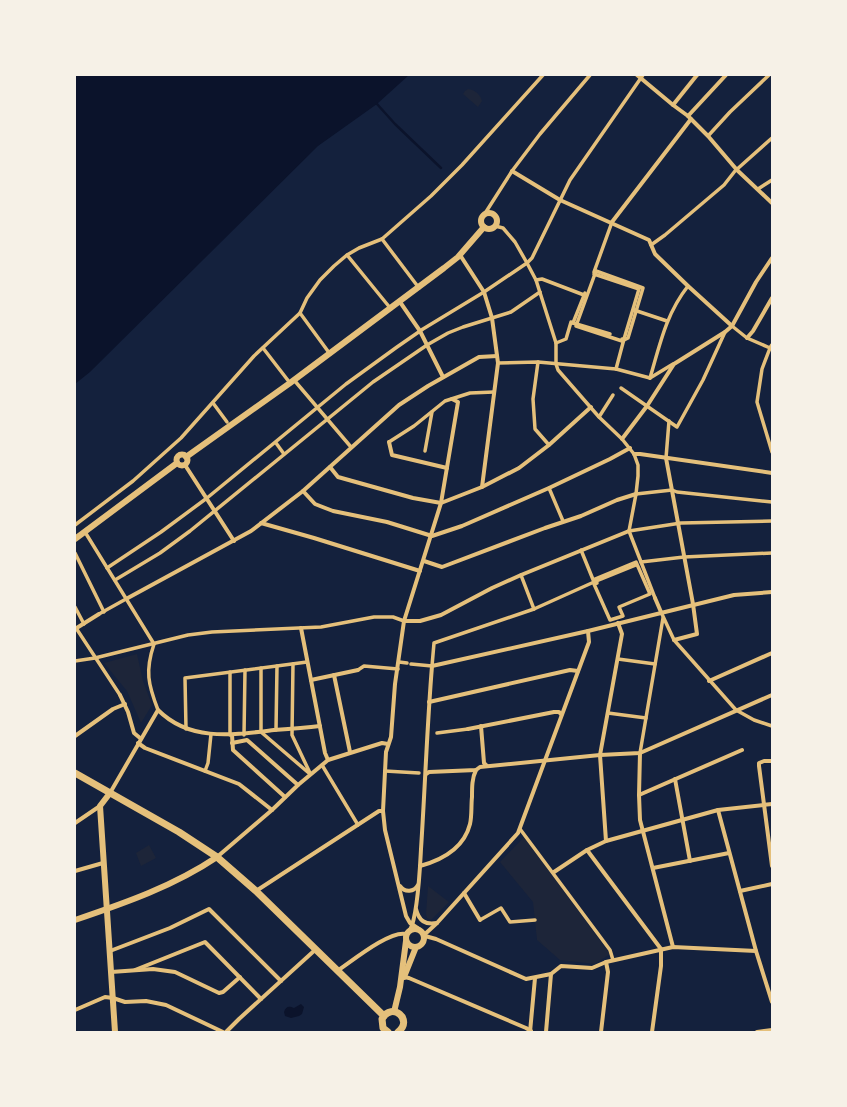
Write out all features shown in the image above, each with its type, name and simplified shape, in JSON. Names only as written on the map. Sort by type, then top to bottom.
[{"type":"main road","points":[[75,773],[189,838],[217,857],[256,891],[384,1016]]},
{"type":"main road","points":[[388,1032],[382,1025],[382,1022],[384,1016],[390,1012],[397,1012],[402,1017],[404,1023],[401,1031]]},
{"type":"street","points":[[75,526],[133,481],[176,443],[263,348],[300,313],[307,298],[320,280],[347,255],[359,248],[382,239],[438,189],[462,165],[543,75]]},
{"type":"street","points":[[590,75],[540,134],[512,171],[481,221],[484,227],[491,229],[495,226],[501,226],[515,242],[528,262],[536,280],[556,343],[556,364],[558,370],[634,454],[638,471],[636,494],[629,531],[663,618],[674,640],[736,710],[754,720],[772,726]]},
{"type":"street","points":[[673,105],[696,75]]},
{"type":"street","points":[[575,324],[612,222],[689,118],[726,75]]},
{"type":"street","points":[[708,136],[730,112],[769,75]]},
{"type":"street","points":[[107,568],[161,532],[207,498],[276,443],[346,384],[420,331],[484,292],[528,262],[532,258],[570,180],[640,76],[708,136],[738,170],[772,203]]},
{"type":"street","points":[[651,245],[724,185],[772,138]]},
{"type":"street","points":[[512,171],[560,200],[644,236],[649,240],[651,248],[655,254],[732,326],[747,338],[771,348],[762,369],[757,402],[772,452]]},
{"type":"street","points":[[758,189],[772,180]]},
{"type":"street","points":[[484,215],[488,213],[494,215],[497,220],[495,226]]},
{"type":"street","points":[[186,457],[292,382],[419,288],[460,255],[484,227]]},
{"type":"street","points":[[382,239],[419,288]]},
{"type":"street","points":[[347,255],[391,309]]},
{"type":"street","points":[[460,255],[484,292],[492,318],[498,363],[482,487]]},
{"type":"street","points":[[498,363],[538,362],[616,369],[650,378],[726,332],[732,326],[756,282],[772,258]]},
{"type":"street","points":[[556,343],[566,339],[571,322],[584,329],[622,341],[628,338],[634,310],[643,288],[596,271],[584,295],[575,324]]},
{"type":"street","points":[[536,280],[542,279],[584,295]]},
{"type":"street","points":[[650,378],[667,321],[688,286]]},
{"type":"street","points":[[115,580],[160,553],[216,511],[373,382],[427,345],[448,333],[463,327],[511,312],[540,292]]},
{"type":"street","points":[[747,338],[753,331],[772,298]]},
{"type":"street","points":[[400,302],[420,331],[443,377]]},
{"type":"street","points":[[634,310],[667,321]]},
{"type":"street","points":[[300,313],[330,354]]},
{"type":"street","points":[[621,388],[677,427],[703,380],[726,332]]},
{"type":"street","points":[[616,369],[624,339]]},
{"type":"street","points":[[263,348],[292,382],[318,408],[351,447]]},
{"type":"street","points":[[140,738],[134,733],[128,712],[120,695],[76,629],[99,614],[234,541],[261,523],[303,491],[399,405],[443,377],[480,357],[497,356]]},
{"type":"street","points":[[538,362],[533,399],[535,428],[550,445]]},
{"type":"street","points":[[622,440],[647,406],[674,364]]},
{"type":"street","points":[[447,468],[392,455],[389,442],[445,401],[470,393],[494,392]]},
{"type":"street","points":[[599,417],[613,395]]},
{"type":"street","points":[[410,929],[385,830],[383,811],[386,752],[391,737],[398,662],[404,621],[432,536],[441,503],[458,402],[452,399]]},
{"type":"street","points":[[213,403],[227,422]]},
{"type":"street","points":[[330,467],[338,478],[413,498],[441,503],[482,487],[519,468],[550,445],[591,407]]},
{"type":"street","points":[[425,451],[432,412]]},
{"type":"street","points":[[669,421],[666,458],[693,604],[697,634],[674,640]]},
{"type":"street","points":[[276,443],[284,454]]},
{"type":"street","points":[[303,491],[315,504],[333,511],[387,522],[432,536],[462,526],[549,488],[630,448]]},
{"type":"street","points":[[634,454],[772,473]]},
{"type":"street","points":[[75,539],[177,463],[176,459],[180,455],[186,457]]},
{"type":"street","points":[[185,465],[187,460],[186,457]]},
{"type":"street","points":[[177,463],[180,466],[185,465]]},
{"type":"street","points":[[185,465],[234,541]]},
{"type":"street","points":[[549,488],[563,521]]},
{"type":"street","points":[[424,561],[442,566],[563,521],[581,516],[617,500],[636,494],[672,490],[678,492],[772,502]]},
{"type":"street","points":[[75,661],[95,658],[188,635],[212,632],[242,629],[301,628],[374,617],[393,617],[404,621],[420,621],[441,615],[492,588],[521,575],[629,531],[678,524],[772,521]]},
{"type":"street","points":[[261,523],[420,571]]},
{"type":"street","points":[[84,532],[154,644]]},
{"type":"street","points":[[581,550],[595,581],[597,583],[594,584],[610,620],[623,616],[619,607],[650,594],[636,562],[595,579],[595,581]]},
{"type":"street","points":[[75,553],[104,612]]},
{"type":"street","points":[[642,562],[684,557],[772,553]]},
{"type":"street","points":[[400,988],[406,941],[416,907],[420,866],[429,702],[434,643],[534,609],[595,581],[636,565]]},
{"type":"street","points":[[521,575],[534,609]]},
{"type":"street","points":[[398,662],[432,666],[618,624],[693,604],[734,595],[772,592]]},
{"type":"street","points":[[75,607],[84,624]]},
{"type":"street","points":[[663,618],[640,753],[639,795],[642,831],[673,947]]},
{"type":"street","points":[[606,841],[600,755],[622,634],[618,624]]},
{"type":"street","points":[[301,628],[325,753],[328,760]]},
{"type":"street","points":[[406,941],[410,946],[416,947],[424,942],[425,936],[518,833],[589,642],[588,631]]},
{"type":"street","points":[[154,644],[148,670],[150,690],[158,710],[175,724],[186,729],[212,734],[231,735],[320,726]]},
{"type":"street","points":[[710,681],[772,653]]},
{"type":"street","points":[[618,659],[655,664]]},
{"type":"street","points":[[186,729],[185,678],[308,662]]},
{"type":"street","points":[[293,664],[292,735],[310,774]]},
{"type":"street","points":[[276,730],[277,666]]},
{"type":"street","points":[[311,680],[358,670],[364,666],[398,669]]},
{"type":"street","points":[[261,668],[261,732],[310,774]]},
{"type":"street","points":[[244,734],[245,670]]},
{"type":"street","points":[[429,702],[570,670],[578,671]]},
{"type":"street","points":[[230,672],[231,735],[233,750],[285,797]]},
{"type":"street","points":[[334,675],[350,752]]},
{"type":"street","points":[[426,774],[429,772],[476,770],[480,767],[486,766],[545,760],[640,753],[772,695]]},
{"type":"street","points":[[75,736],[113,709],[125,704]]},
{"type":"street","points":[[75,823],[100,806],[110,792],[140,738],[158,710]]},
{"type":"street","points":[[437,733],[468,729],[554,712],[559,712],[562,714]]},
{"type":"street","points":[[608,712],[646,718]]},
{"type":"street","points":[[481,726],[484,763],[486,766]]},
{"type":"street","points":[[205,771],[208,763],[212,734]]},
{"type":"street","points":[[232,743],[247,740],[298,785]]},
{"type":"street","points":[[138,743],[145,748],[239,784],[272,810]]},
{"type":"street","points":[[75,920],[141,897],[176,882],[217,857],[272,810],[310,774],[328,760],[382,743],[388,744]]},
{"type":"street","points":[[639,795],[742,750]]},
{"type":"street","points":[[772,761],[764,761],[759,763],[763,805],[772,866]]},
{"type":"street","points":[[322,765],[358,825]]},
{"type":"street","points":[[420,866],[443,857],[458,847],[463,839],[470,823],[472,781],[476,770]]},
{"type":"street","points":[[385,771],[419,773]]},
{"type":"street","points":[[675,779],[690,861]]},
{"type":"street","points":[[554,872],[587,850],[606,841],[718,810],[772,804]]},
{"type":"street","points":[[100,806],[115,1032]]},
{"type":"street","points":[[718,810],[756,951],[772,1002]]},
{"type":"street","points":[[256,891],[380,811],[383,811]]},
{"type":"street","points":[[520,828],[554,872],[610,950],[613,960]]},
{"type":"street","points":[[587,850],[661,949],[652,1032]]},
{"type":"street","points":[[653,868],[729,853]]},
{"type":"street","points":[[75,871],[104,863]]},
{"type":"street","points":[[399,885],[402,889],[411,891],[414,890],[418,884]]},
{"type":"street","points":[[740,891],[772,884]]},
{"type":"street","points":[[464,893],[480,920],[501,908],[510,922],[535,920]]},
{"type":"street","points":[[416,907],[423,922],[431,924],[437,923]]},
{"type":"street","points":[[110,951],[170,928],[209,909],[281,981]]},
{"type":"street","points":[[337,971],[384,939],[410,929],[419,929],[425,936],[436,939],[526,979],[551,974],[561,966],[592,968],[613,960],[673,947],[756,951]]},
{"type":"street","points":[[135,970],[205,942],[260,999]]},
{"type":"street","points":[[394,1012],[400,988],[416,947]]},
{"type":"street","points":[[226,1032],[260,999],[315,950]]},
{"type":"street","points":[[601,1032],[608,972],[606,962]]},
{"type":"street","points":[[111,972],[153,969],[175,972],[219,993],[223,992],[240,977]]},
{"type":"street","points":[[546,1032],[551,974]]},
{"type":"street","points":[[404,977],[410,978],[531,1031],[535,978]]},
{"type":"street","points":[[75,1010],[105,997],[125,1002],[146,1001],[166,1005],[223,1032]]},
{"type":"street","points":[[757,1032],[772,1030]]},
{"type":"shaded area","points":[[75,75],[409,75],[377,104],[318,146],[90,372],[75,384]]},
{"type":"shaded area","points":[[468,89],[479,94],[482,101],[478,107],[463,94]]},
{"type":"shaded area","points":[[137,654],[143,681],[152,705],[141,723],[127,691],[104,663]]},
{"type":"shaded area","points":[[524,837],[610,954],[595,964],[560,960],[537,940],[533,902],[500,862]]},
{"type":"shaded area","points":[[149,845],[156,858],[141,866],[136,853]]},
{"type":"shaded area","points":[[428,886],[449,902],[431,920],[427,918],[426,914]]},
{"type":"shaded area","points":[[301,1004],[304,1007],[302,1014],[291,1018],[285,1016],[284,1012],[287,1008],[294,1008]]},
{"type":"waterway","points":[[377,104],[395,124],[441,168]]}]
